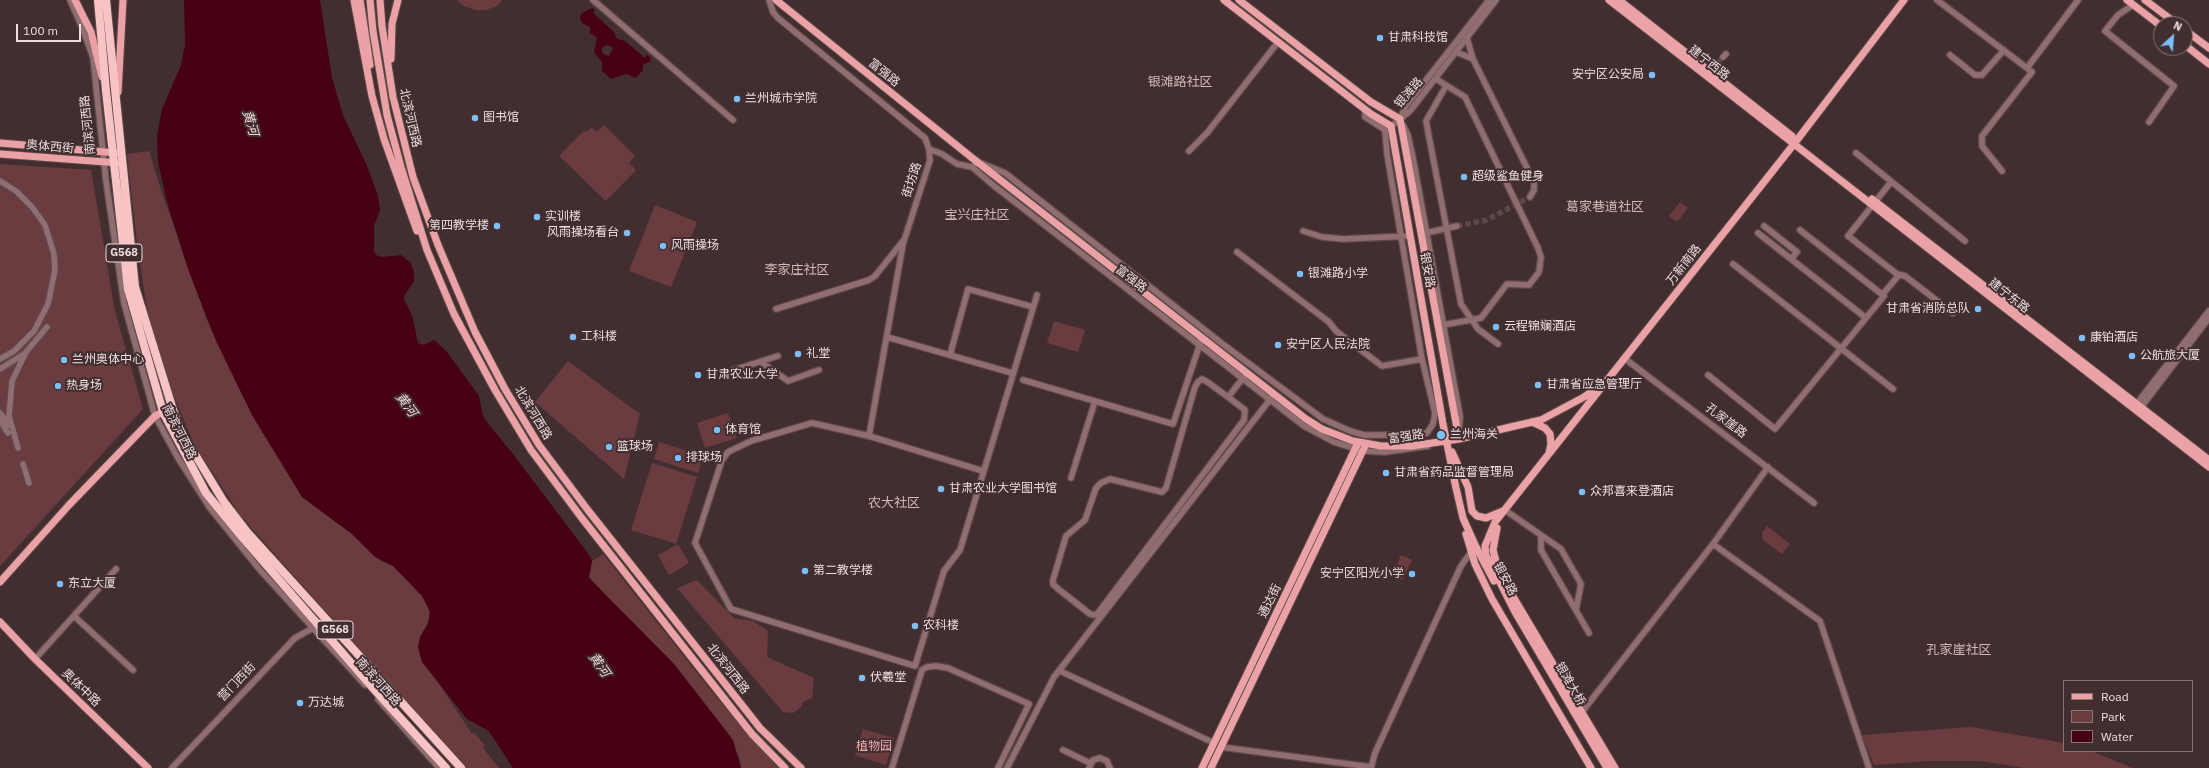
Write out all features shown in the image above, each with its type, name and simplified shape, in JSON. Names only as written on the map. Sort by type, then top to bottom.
[{"type":"highway","name":"南滨河西路","points":[[98,0],[106,91],[128,289],[159,414],[206,493],[242,537],[318,623],[380,679],[461,768]]},
{"type":"highway","name":"南滨河西路","points":[[106,0],[135,287],[173,410],[182,433],[224,502],[318,623],[370,688],[446,768]]},
{"type":"main road","points":[[75,0],[90,32],[106,91]]},
{"type":"main road","points":[[117,102],[122,40],[123,0]]},
{"type":"main road","points":[[354,0],[372,96],[384,138],[430,266],[454,314]]},
{"type":"main road","points":[[360,0],[373,81],[389,138],[401,167]]},
{"type":"main road","name":"北滨河西路","points":[[370,0],[373,31],[387,115],[401,167],[428,250],[454,314],[495,390],[531,450],[752,734],[785,768]]},
{"type":"main road","name":"北滨河西路","points":[[380,0],[382,26],[393,97],[412,172],[438,245],[472,326],[505,389],[539,445],[619,548],[760,728],[801,768]]},
{"type":"main road","points":[[393,97],[390,44],[392,24],[398,0]]},
{"type":"main road","name":"富强路","points":[[776,0],[1200,342],[1272,397],[1322,429],[1360,446],[1404,446],[1459,439],[1532,422]]},
{"type":"main road","points":[[1224,0],[1388,128]]},
{"type":"main road","points":[[1239,0],[1371,102],[1400,119]]},
{"type":"main road","name":"建宁西路","points":[[1609,0],[1796,142]]},
{"type":"main road","name":"建宁西路","points":[[1619,0],[1711,72],[1796,142]]},
{"type":"main road","name":"万新南路","points":[[1485,546],[1495,522],[1796,142],[1904,0]]},
{"type":"main road","points":[[2145,0],[2166,16]]},
{"type":"main road","points":[[2130,2],[2153,20]]},
{"type":"main road","points":[[2193,36],[2209,48]]},
{"type":"main road","points":[[2193,51],[2209,64]]},
{"type":"main road","name":"银安路","points":[[1400,119],[1459,439]]},
{"type":"main road","name":"银安路","points":[[1388,128],[1410,236],[1446,441],[1463,518],[1476,548],[1513,613]]},
{"type":"main road","name":"奥体西街","points":[[1,142],[122,154]]},
{"type":"main road","name":"建宁东路","points":[[1796,142],[2137,408],[2209,467]]},
{"type":"main road","name":"奥体西街","points":[[0,154],[123,164]]},
{"type":"main road","points":[[404,175],[412,172]]},
{"type":"main road","points":[[1532,422],[1541,420],[1562,410],[1605,383]]},
{"type":"main road","name":"建宁东路","points":[[2137,408],[2209,460]]},
{"type":"main road","points":[[0,582],[69,505],[159,414],[173,410]]},
{"type":"main road","points":[[1532,422],[1545,428],[1550,434],[1551,444],[1549,455]]},
{"type":"main road","points":[[1446,441],[1468,488],[1472,511],[1477,516],[1486,518],[1505,510]]},
{"type":"main road","name":"通达街","points":[[1202,768],[1360,446]]},
{"type":"main road","name":"通达街","points":[[1211,768],[1360,446]]},
{"type":"main road","points":[[1505,510],[1494,536],[1493,550],[1499,573],[1615,768]]},
{"type":"main road","points":[[1463,518],[1471,552],[1492,599],[1591,768]]},
{"type":"main road","name":"银安路","points":[[1485,546],[1486,555],[1513,613]]},
{"type":"main road","points":[[611,554],[619,548]]},
{"type":"main road","name":"银滩大桥","points":[[1513,613],[1602,768]]},
{"type":"main road","name":"银滩大桥","points":[[1513,613],[1607,768]]},
{"type":"main road","name":"奥体中路","points":[[0,622],[35,659],[148,768]]},
{"type":"street","name":"南滨河西路","points":[[70,0],[82,27],[92,57],[104,162],[124,303],[159,414]]},
{"type":"street","points":[[593,0],[733,120]]},
{"type":"street","name":"街坊路","points":[[769,0],[773,12],[778,18],[925,138],[929,149],[930,160],[905,239],[869,436]]},
{"type":"street","name":"银滩路","points":[[1400,119],[1405,107],[1489,0]]},
{"type":"street","name":"银滩路","points":[[1400,119],[1410,111],[1436,79],[1496,0]]},
{"type":"street","points":[[1937,0],[2032,72],[1982,136],[1982,146],[2002,171]]},
{"type":"street","points":[[2027,68],[2078,0]]},
{"type":"street","points":[[2130,2],[2105,31],[2174,86],[2149,122]]},
{"type":"street","points":[[1467,38],[1473,59],[1534,182],[1534,190],[1530,198]]},
{"type":"street","points":[[1189,152],[1207,133],[1278,42]]},
{"type":"street","points":[[1950,55],[1975,75],[1982,75],[2004,50]]},
{"type":"street","points":[[1456,52],[1473,59]]},
{"type":"street","points":[[1711,72],[1718,64]]},
{"type":"street","points":[[1436,79],[1465,97],[1541,257],[1539,272],[1529,285],[1507,284],[1481,318],[1443,324]]},
{"type":"street","points":[[1446,86],[1426,121],[1461,304],[1470,320],[1478,329],[1498,344]]},
{"type":"street","points":[[1446,441],[1435,413],[1422,359],[1387,154],[1388,128],[1400,119],[1409,142],[1460,416],[1459,439]]},
{"type":"street","points":[[929,149],[942,154],[957,164],[972,167],[978,162]]},
{"type":"street","points":[[1856,153],[1965,241]]},
{"type":"street","name":"富强路","points":[[978,162],[1005,173],[1323,420],[1364,435]]},
{"type":"street","name":"富强路","points":[[972,167],[1200,342]]},
{"type":"street","points":[[0,181],[16,191],[32,207],[45,225],[54,254],[55,270],[48,304],[34,331],[14,351],[0,359]]},
{"type":"street","points":[[1891,182],[1848,236],[1899,275],[1905,276],[1953,313]]},
{"type":"street","points":[[1426,233],[1457,226]]},
{"type":"street","points":[[1764,226],[1797,252],[1791,259]]},
{"type":"street","points":[[1800,230],[1882,295]]},
{"type":"street","points":[[1303,231],[1322,237],[1344,239],[1402,238],[1410,236]]},
{"type":"street","points":[[1758,233],[1866,318]]},
{"type":"street","points":[[776,309],[868,280],[875,276],[905,239]]},
{"type":"street","points":[[1237,252],[1329,322],[1336,331],[1382,366],[1422,359]]},
{"type":"street","points":[[1733,264],[1893,389]]},
{"type":"street","points":[[1708,375],[1775,429],[1884,296],[1882,295],[1899,275]]},
{"type":"street","points":[[950,355],[968,288],[1033,307]]},
{"type":"street","points":[[983,471],[869,436],[812,423],[752,441],[728,452],[722,460],[695,543],[731,609],[915,666],[944,571],[960,550],[1012,373],[1037,295]]},
{"type":"street","points":[[2137,408],[2209,311]]},
{"type":"street","points":[[2137,408],[2209,318]]},
{"type":"street","points":[[10,426],[9,398],[12,381],[26,352],[47,327]]},
{"type":"street","points":[[887,337],[1012,373]]},
{"type":"street","points":[[1023,380],[1173,424],[1200,342]]},
{"type":"street","points":[[0,369],[26,352]]},
{"type":"street","points":[[727,372],[778,356]]},
{"type":"street","name":"孔家崖路","points":[[1624,358],[1814,503]]},
{"type":"street","points":[[761,362],[788,381],[819,370]]},
{"type":"street","points":[[1228,397],[1244,376]]},
{"type":"street","points":[[1202,379],[1206,381],[1228,397],[1245,410],[1244,420],[1098,613],[1095,615],[1090,614],[1057,588],[1053,580],[1066,536],[1085,520],[1096,488],[1101,482],[1110,479],[1162,492],[1166,488],[1195,387],[1198,382],[1202,379]]},
{"type":"street","points":[[1007,768],[1046,692],[1060,670],[1272,397]]},
{"type":"street","points":[[1071,478],[1095,401]]},
{"type":"street","points":[[0,413],[10,426],[18,448]]},
{"type":"street","points":[[1360,446],[1364,435],[1418,435],[1427,432],[1433,424],[1435,413]]},
{"type":"street","points":[[0,420],[8,433]]},
{"type":"street","points":[[23,464],[28,483]]},
{"type":"street","points":[[1582,712],[1713,544],[1768,467]]},
{"type":"street","points":[[1505,510],[1541,536],[1561,548],[1581,584],[1576,610]]},
{"type":"street","points":[[1541,536],[1541,550],[1589,632]]},
{"type":"street","points":[[1713,544],[1820,621],[1869,768]]},
{"type":"street","points":[[1221,747],[1371,768],[1375,752],[1458,573],[1471,552]]},
{"type":"street","points":[[35,659],[116,570]]},
{"type":"street","points":[[74,616],[133,670]]},
{"type":"street","name":"营门西街","points":[[172,768],[295,638],[318,623]]},
{"type":"street","points":[[892,768],[922,670],[927,667],[936,666],[948,668],[1029,704],[998,768]]},
{"type":"street","points":[[1060,670],[1214,743]]},
{"type":"street","points":[[370,688],[380,679]]},
{"type":"street","name":"南滨河西路","points":[[370,688],[438,768]]},
{"type":"street","points":[[1063,750],[1090,766],[1096,758],[1100,758],[1107,761],[1110,768]]},
{"type":"green space","points":[[457,0],[502,0],[498,5],[487,10],[475,10],[464,6]]},
{"type":"green space","points":[[604,125],[635,156],[629,163],[636,170],[606,201],[559,156],[584,131],[586,132],[592,127],[597,132]]},
{"type":"green space","points":[[149,151],[161,190],[206,318],[252,415],[302,497],[352,534],[381,561],[393,566],[422,596],[428,605],[430,618],[420,637],[419,654],[472,734],[475,733],[485,746],[483,748],[499,768],[465,768],[240,515],[193,442],[169,384],[147,308],[138,251],[127,154]]},
{"type":"green space","name":"兰州奥体中心","points":[[0,164],[91,170],[115,311],[143,409],[0,566]]},
{"type":"green space","points":[[1680,202],[1688,208],[1677,222],[1669,216]]},
{"type":"green space","name":"风雨操场","points":[[655,205],[697,222],[671,287],[629,271]]},
{"type":"green space","points":[[1054,321],[1085,330],[1078,352],[1047,343]]},
{"type":"green space","name":"篮球场","points":[[568,361],[640,414],[624,479],[535,402]]},
{"type":"green space","name":"体育馆","points":[[728,413],[737,438],[705,448],[697,423]]},
{"type":"green space","name":"排球场","points":[[659,442],[703,456],[698,473],[654,459]]},
{"type":"green space","points":[[652,463],[697,477],[676,544],[631,530]]},
{"type":"green space","points":[[1767,526],[1790,544],[1782,554],[1763,540],[1762,533]]},
{"type":"green space","points":[[678,544],[689,563],[669,575],[658,555]]},
{"type":"green space","points":[[603,554],[716,697],[778,768],[741,768],[740,759],[727,732],[674,664],[589,577],[592,561]]},
{"type":"green space","points":[[1401,555],[1412,560],[1402,580],[1392,575]]},
{"type":"green space","points":[[697,580],[734,618],[753,621],[768,631],[767,657],[814,678],[812,698],[803,702],[801,707],[793,713],[783,712],[677,588]]},
{"type":"green space","points":[[1971,727],[2063,743],[2063,752],[2093,752],[2133,768],[2025,768],[1979,761],[1930,761],[1874,765],[1862,735]]},
{"type":"green space","name":"植物园","points":[[863,729],[894,738],[886,765],[855,755]]},
{"type":"water","name":"黄河","points":[[184,0],[320,0],[332,78],[343,115],[368,168],[378,196],[380,210],[374,226],[374,251],[376,255],[382,257],[401,255],[411,263],[414,273],[414,282],[405,294],[404,299],[412,315],[418,343],[424,345],[434,340],[447,352],[479,396],[483,416],[490,426],[590,556],[592,561],[589,577],[674,664],[733,740],[741,768],[513,768],[489,731],[467,719],[422,662],[418,647],[420,637],[428,624],[430,612],[422,596],[393,566],[375,557],[352,534],[302,497],[252,415],[216,341],[188,269],[167,202],[158,162],[157,136],[162,109],[181,65],[185,45]]},
{"type":"water","points":[[592,8],[595,10],[593,13],[614,32],[617,39],[625,41],[645,58],[647,55],[651,58],[650,62],[643,64],[643,70],[636,78],[627,74],[611,79],[602,71],[602,62],[594,52],[597,38],[590,33],[590,27],[582,23],[580,18],[582,13]],"holes":[[[606,45],[611,46],[613,49],[609,56],[605,55],[602,52],[602,48]]]},
{"type":"tunnel","points":[[1457,226],[1487,220],[1530,197]]},
{"type":"place","name":"甘肃科技馆","points":[[1380,38]]},
{"type":"place","name":"安宁区公安局","points":[[1652,75]]},
{"type":"place","name":"兰州城市学院","points":[[737,99]]},
{"type":"place","name":"图书馆","points":[[475,118]]},
{"type":"place","name":"超级鲨鱼健身","points":[[1464,177]]},
{"type":"place","name":"实训楼","points":[[537,217]]},
{"type":"place","name":"第四教学楼","points":[[497,226]]},
{"type":"place","name":"风雨操场看台","points":[[627,233]]},
{"type":"place","name":"风雨操场","points":[[663,246]]},
{"type":"place","name":"银滩路小学","points":[[1300,274]]},
{"type":"place","name":"甘肃省消防总队","points":[[1978,309]]},
{"type":"place","name":"云程锦斓酒店","points":[[1496,327]]},
{"type":"place","name":"工科楼","points":[[573,337]]},
{"type":"place","name":"康铂酒店","points":[[2082,338]]},
{"type":"place","name":"安宁区人民法院","points":[[1278,345]]},
{"type":"place","name":"礼堂","points":[[798,354]]},
{"type":"place","name":"公航旅大厦","points":[[2132,356]]},
{"type":"place","name":"兰州奥体中心","points":[[64,360]]},
{"type":"place","name":"甘肃农业大学","points":[[698,375]]},
{"type":"place","name":"甘肃省应急管理厅","points":[[1538,385]]},
{"type":"place","name":"热身场","points":[[58,386]]},
{"type":"place","name":"体育馆","points":[[717,430]]},
{"type":"place","name":"兰州海关","points":[[1441,435]]},
{"type":"place","name":"篮球场","points":[[609,447]]},
{"type":"place","name":"排球场","points":[[678,458]]},
{"type":"place","name":"甘肃省药品监督管理局","points":[[1386,473]]},
{"type":"place","name":"甘肃农业大学图书馆","points":[[941,489]]},
{"type":"place","name":"众邦喜来登酒店","points":[[1582,492]]},
{"type":"place","name":"第二教学楼","points":[[805,571]]},
{"type":"place","name":"安宁区阳光小学","points":[[1412,574]]},
{"type":"place","name":"东立大厦","points":[[60,584]]},
{"type":"place","name":"农科楼","points":[[915,626]]},
{"type":"place","name":"伏羲堂","points":[[862,678]]},
{"type":"place","name":"万达城","points":[[300,703]]},
{"type":"district","name":"银滩路社区","points":[[1180,82]]},
{"type":"district","name":"葛家巷道社区","points":[[1605,207]]},
{"type":"district","name":"宝兴庄社区","points":[[977,215]]},
{"type":"district","name":"李家庄社区","points":[[797,270]]},
{"type":"district","name":"农大社区","points":[[894,503]]},
{"type":"district","name":"孔家崖社区","points":[[1959,650]]}]
